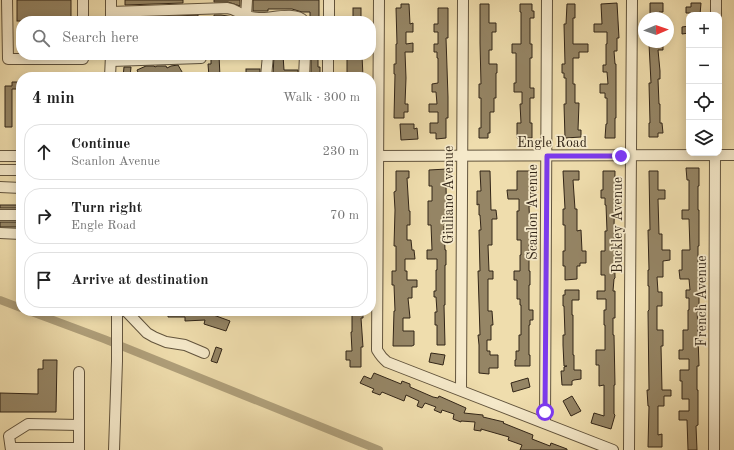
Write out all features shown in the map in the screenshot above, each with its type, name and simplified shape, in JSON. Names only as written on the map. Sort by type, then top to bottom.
[{"type":"street","points":[[7,0],[8,59],[16,59]]},
{"type":"street","points":[[83,0],[83,16]]},
{"type":"street","points":[[111,0],[111,16]]},
{"type":"street","points":[[124,16],[227,8],[235,10],[246,16],[247,0]]},
{"type":"street","points":[[329,0],[329,16]]},
{"type":"street","points":[[376,94],[379,0]]},
{"type":"street","name":"Giuliano Avenue","points":[[461,390],[463,0]]},
{"type":"street","name":"Scanlon Avenue","points":[[545,423],[548,0]]},
{"type":"street","name":"Buckley Avenue","points":[[629,450],[632,0]]},
{"type":"street","points":[[716,0],[716,12]]},
{"type":"street","points":[[277,16],[297,16]]},
{"type":"street","points":[[110,60],[110,72]]},
{"type":"street","points":[[266,72],[268,60]]},
{"type":"street","points":[[304,72],[305,60]]},
{"type":"street","points":[[328,60],[328,72]]},
{"type":"street","name":"Engle Road","points":[[722,154],[734,155]]},
{"type":"street","name":"Engle Road","points":[[376,156],[686,155]]},
{"type":"street","points":[[0,156],[16,156]]},
{"type":"street","name":"French Avenue","points":[[714,450],[715,156]]},
{"type":"street","points":[[0,170],[16,170]]},
{"type":"street","points":[[0,187],[16,188]]},
{"type":"street","points":[[0,215],[16,215]]},
{"type":"street","points":[[0,234],[16,234]]},
{"type":"street","points":[[376,285],[377,350],[379,355],[387,362],[613,450]]},
{"type":"street","points":[[114,450],[117,316]]},
{"type":"street","points":[[131,316],[154,338],[166,342],[185,345],[204,352]]},
{"type":"street","points":[[79,425],[28,424],[9,436],[12,449],[79,449],[80,372]]},
{"type":"building","points":[[17,0],[71,0],[71,16],[17,16]]},
{"type":"building","points":[[125,0],[183,0],[183,3],[125,5]]},
{"type":"building","points":[[214,0],[240,0],[240,6],[228,2],[214,2]]},
{"type":"building","points":[[253,0],[319,0],[319,16],[310,16],[310,12],[302,12],[292,9],[268,9],[268,11],[253,11]]},
{"type":"building","points":[[617,3],[619,38],[617,38],[617,51],[614,51],[616,64],[615,138],[605,138],[607,124],[607,98],[605,98],[605,93],[600,93],[600,84],[608,84],[607,72],[603,72],[603,65],[606,65],[607,32],[594,32],[594,24],[602,24],[601,4]]},
{"type":"building","points":[[650,3],[663,3],[663,12],[650,12]]},
{"type":"building","points":[[691,3],[701,3],[700,12],[686,12],[686,7],[691,7]]},
{"type":"building","points":[[401,4],[409,4],[410,24],[413,23],[413,32],[406,32],[406,44],[413,43],[413,52],[405,52],[405,104],[408,104],[408,112],[404,112],[404,118],[394,118],[394,64],[396,64],[397,44],[396,8],[401,8]]},
{"type":"building","points":[[480,4],[489,4],[489,23],[496,23],[496,32],[492,32],[492,50],[489,50],[489,64],[497,64],[496,98],[494,98],[494,112],[490,112],[490,133],[488,133],[488,138],[479,138],[479,128],[481,128],[481,98],[479,98],[479,84],[481,84]]},
{"type":"building","points":[[520,4],[532,4],[532,11],[534,11],[534,18],[530,18],[530,44],[532,44],[532,58],[530,58],[530,88],[534,88],[534,98],[530,98],[530,123],[532,123],[532,138],[517,138],[517,123],[521,123],[520,104],[522,104],[522,92],[514,92],[514,83],[516,83],[516,53],[512,53],[512,44],[521,44]]},
{"type":"building","points":[[567,4],[575,4],[575,18],[573,18],[573,44],[588,44],[588,52],[579,52],[579,58],[573,58],[573,84],[575,84],[575,103],[579,103],[578,130],[581,130],[581,137],[565,138],[564,104],[566,104],[566,78],[564,78],[564,73],[562,73],[562,64],[565,64],[564,24],[566,24]]},
{"type":"building","points":[[353,8],[361,8],[361,16],[353,16]]},
{"type":"building","points":[[438,8],[448,8],[448,38],[446,38],[448,118],[446,118],[446,138],[436,139],[436,133],[430,133],[430,123],[438,123],[438,112],[429,112],[429,104],[437,104],[436,92],[432,92],[432,84],[438,83],[438,58],[437,52],[434,52],[434,44],[438,44],[438,32],[434,32],[434,24],[438,24]]},
{"type":"building","points":[[198,15],[198,16],[176,16]]},
{"type":"building","points":[[221,15],[228,16],[214,16]]},
{"type":"building","points":[[686,26],[686,33],[682,34],[682,27]]},
{"type":"building","points":[[649,48],[663,48],[663,50],[658,50],[660,71],[660,79],[658,79],[660,123],[662,123],[663,133],[658,133],[658,137],[649,137],[649,83],[651,83]]},
{"type":"building","points":[[211,60],[219,60],[220,72],[209,72],[208,64],[211,64]]},
{"type":"building","points":[[274,60],[283,60],[284,70],[298,70],[298,72],[273,72]]},
{"type":"building","points":[[311,60],[318,60],[320,72],[311,72]]},
{"type":"building","points":[[347,60],[362,60],[363,72],[347,72]]},
{"type":"building","points":[[178,65],[182,72],[138,72],[137,70],[146,66],[166,66],[167,68]]},
{"type":"building","points":[[124,67],[131,67],[130,72],[124,72]]},
{"type":"building","points":[[246,69],[260,69],[260,72],[246,72]]},
{"type":"building","points":[[12,82],[16,82],[16,89],[12,89],[12,127],[5,127],[5,86],[12,86]]},
{"type":"building","points":[[400,124],[414,124],[414,129],[417,128],[418,139],[401,140]]},
{"type":"building","points":[[686,168],[699,168],[699,306],[697,306],[699,366],[697,366],[697,450],[688,450],[687,420],[679,420],[679,411],[689,411],[689,399],[682,399],[682,381],[680,381],[680,370],[689,370],[689,359],[679,359],[679,350],[683,350],[683,330],[688,330],[689,298],[686,298],[686,290],[690,290],[689,279],[680,279],[679,270],[682,270],[682,250],[690,250],[689,219],[682,219],[682,210],[689,210],[689,180],[687,180]]},
{"type":"building","points":[[447,169],[447,226],[444,226],[446,250],[444,305],[445,345],[437,345],[437,325],[435,325],[435,312],[437,312],[434,291],[436,291],[437,259],[427,259],[427,250],[432,250],[431,225],[428,225],[428,201],[432,201],[432,186],[429,186],[429,170]]},
{"type":"building","points":[[396,171],[409,171],[409,178],[407,178],[410,225],[407,225],[407,240],[411,240],[415,259],[405,259],[405,271],[407,271],[407,280],[417,280],[417,287],[412,287],[412,298],[408,298],[410,318],[403,318],[403,331],[414,331],[414,345],[412,346],[393,346],[395,311],[392,271],[396,271],[396,246],[394,246],[394,192],[396,191]]},
{"type":"building","points":[[480,171],[490,171],[491,210],[496,210],[497,219],[492,219],[492,245],[488,245],[489,271],[493,271],[493,279],[488,279],[488,311],[492,311],[493,325],[491,325],[491,340],[487,340],[487,351],[490,351],[490,355],[498,355],[498,368],[489,368],[489,374],[479,373],[478,335],[480,335],[478,271],[480,271],[479,230],[481,230],[479,204],[477,205],[477,191],[481,191]]},
{"type":"building","points":[[517,171],[530,171],[531,206],[529,206],[531,245],[529,245],[529,310],[533,310],[533,320],[530,320],[529,325],[530,366],[515,366],[516,351],[519,351],[519,335],[521,335],[521,305],[520,299],[517,299],[517,280],[514,280],[514,271],[520,271],[521,240],[517,240],[517,211],[519,211],[519,199],[508,199],[507,190],[517,190]]},
{"type":"building","points":[[563,171],[579,171],[579,180],[573,180],[575,209],[577,209],[577,231],[581,230],[582,251],[586,251],[586,263],[580,263],[580,266],[577,266],[577,279],[565,280],[565,266],[563,266],[563,251],[565,251],[565,225],[563,225],[563,209],[565,209]]},
{"type":"building","points":[[603,171],[615,171],[615,278],[613,291],[615,291],[615,318],[613,318],[613,335],[615,415],[611,429],[591,423],[594,413],[604,416],[604,385],[599,386],[599,365],[596,365],[596,350],[605,350],[604,310],[606,310],[606,299],[597,299],[597,291],[605,291],[605,275],[601,275],[601,251],[605,251],[605,231],[607,231],[605,198],[601,198],[601,190],[603,190]]},
{"type":"building","points":[[649,171],[658,171],[658,190],[665,190],[665,199],[658,199],[659,234],[662,234],[662,250],[670,250],[670,260],[663,261],[663,277],[657,277],[658,292],[662,292],[662,306],[657,306],[657,330],[663,330],[663,346],[661,346],[662,390],[671,390],[671,396],[664,396],[664,406],[658,406],[658,435],[662,434],[662,447],[648,447],[648,230],[650,230]]},
{"type":"building","points":[[0,205],[16,205],[16,208],[0,208]]},
{"type":"building","points":[[0,222],[16,222],[16,227],[0,227]]},
{"type":"building","points":[[565,290],[579,290],[579,300],[572,300],[572,315],[574,370],[581,370],[581,379],[572,381],[572,385],[562,385],[561,371],[564,371],[564,367],[567,366],[564,366],[563,345],[563,335],[565,335],[563,295],[565,295]]},
{"type":"building","points":[[216,316],[230,321],[226,331],[204,324],[205,320],[185,321],[185,317],[168,317]]},
{"type":"building","points":[[352,316],[363,316],[363,318],[361,318],[363,347],[361,347],[361,367],[350,367],[350,360],[346,360],[346,351],[352,351]]},
{"type":"building","points":[[216,347],[222,349],[217,363],[211,361]]},
{"type":"building","points":[[431,353],[445,355],[443,365],[429,362]]},
{"type":"building","points":[[43,360],[57,360],[56,412],[0,412],[0,393],[38,394],[38,369],[43,369]]},
{"type":"building","points":[[374,373],[401,384],[402,381],[410,384],[410,387],[433,397],[438,398],[439,396],[466,408],[464,413],[483,415],[483,417],[504,422],[503,423],[533,435],[532,439],[550,446],[551,443],[567,450],[520,450],[522,445],[508,440],[509,437],[481,429],[481,431],[474,430],[475,422],[461,422],[453,419],[454,414],[442,410],[441,413],[434,410],[436,407],[425,403],[422,408],[417,406],[419,401],[406,395],[404,401],[382,392],[380,395],[372,392],[374,389],[360,383],[364,376],[371,379]]},
{"type":"building","points":[[528,378],[530,387],[513,392],[511,383]]},
{"type":"building","points":[[572,396],[581,411],[571,416],[563,401]]},
{"type":"waterway","points":[[0,300],[16,306]]},
{"type":"waterway","points":[[42,316],[104,339],[379,450]]},
{"type":"route","points":[[545,412],[547,156],[621,156]]}]
